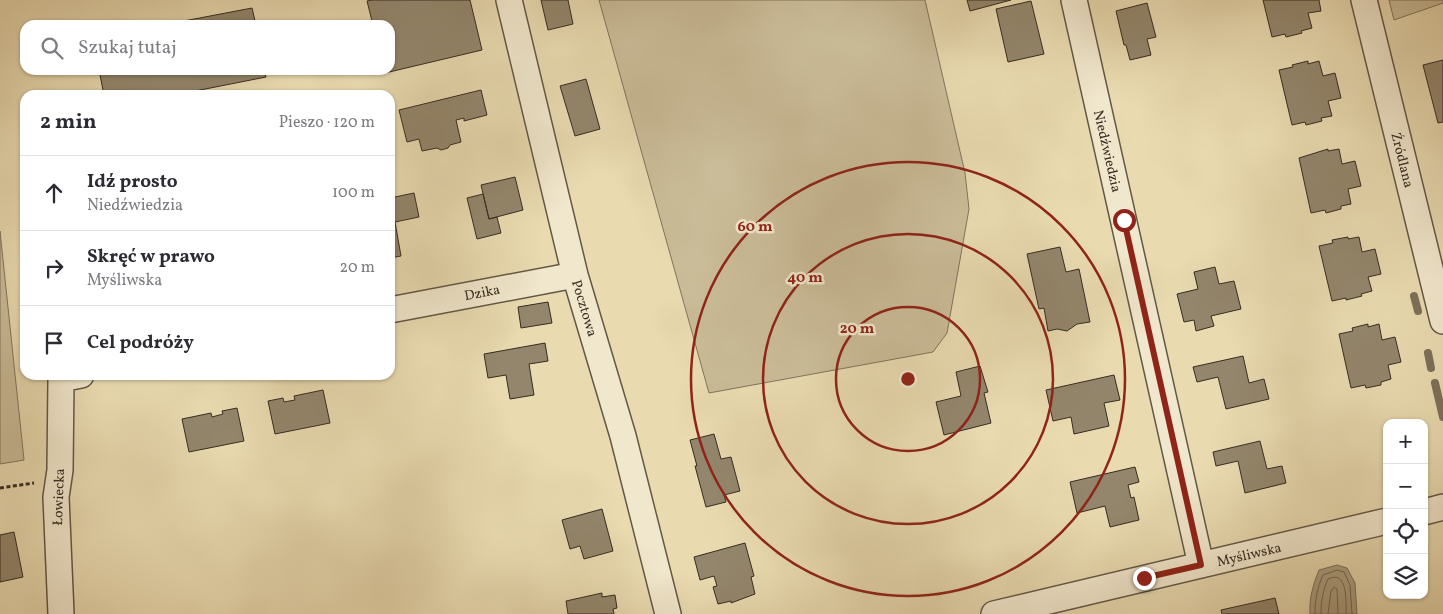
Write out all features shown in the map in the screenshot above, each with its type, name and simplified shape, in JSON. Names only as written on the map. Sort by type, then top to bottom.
[{"type":"street","name":"Pocztowa","points":[[509,0],[575,275],[623,436],[668,614]]},
{"type":"street","name":"Niedźwiedzia","points":[[1074,0],[1201,565]]},
{"type":"street","name":"Źródlana","points":[[1364,0],[1443,321]]},
{"type":"street","name":"Dzika","points":[[395,309],[575,275]]},
{"type":"street","name":"Łowiecka","points":[[61,614],[56,497],[71,380]]},
{"type":"street","points":[[1428,511],[1443,507]]},
{"type":"street","name":"Myśliwska","points":[[994,614],[1383,522]]},
{"type":"path","points":[[0,488],[36,483],[56,497]]},
{"type":"shaded area","points":[[599,0],[925,0],[965,173],[969,209],[947,333],[933,352],[709,393]]},
{"type":"shaded area","points":[[1389,0],[1443,0],[1443,3],[1394,20]]},
{"type":"shaded area","points":[[0,231],[24,460],[0,464]]},
{"type":"water","points":[[1337,565],[1347,568],[1355,583],[1357,614],[1310,614],[1312,592],[1319,570]]},
{"type":"building","points":[[470,0],[482,50],[395,71],[395,20],[372,20],[367,1]]},
{"type":"building","points":[[541,0],[568,0],[573,24],[548,30]]},
{"type":"building","points":[[967,0],[1011,0],[970,11]]},
{"type":"building","points":[[1263,0],[1319,0],[1321,11],[1308,13],[1312,28],[1286,37],[1285,34],[1272,37]]},
{"type":"building","points":[[1031,1],[1044,54],[1008,62],[996,9]]},
{"type":"building","points":[[1147,3],[1156,37],[1147,39],[1151,55],[1130,60],[1126,45],[1124,45],[1116,11]]},
{"type":"building","points":[[252,8],[255,20],[189,20]]},
{"type":"building","points":[[1443,60],[1443,122],[1438,123],[1423,65]]},
{"type":"building","points":[[1308,61],[1308,64],[1319,61],[1323,76],[1335,73],[1341,98],[1328,101],[1332,116],[1321,118],[1322,121],[1306,125],[1305,122],[1292,125],[1279,70]]},
{"type":"building","points":[[100,75],[265,75],[266,77],[200,90],[103,90]]},
{"type":"building","points":[[586,79],[600,129],[575,136],[560,86]]},
{"type":"building","points":[[481,90],[487,115],[464,121],[464,118],[456,120],[461,142],[441,150],[437,148],[422,151],[419,139],[407,142],[399,110]]},
{"type":"building","points":[[1328,149],[1328,151],[1339,149],[1342,164],[1355,161],[1361,186],[1348,189],[1351,204],[1341,206],[1341,209],[1326,213],[1325,210],[1311,213],[1299,158]]},
{"type":"building","points":[[515,177],[523,210],[489,219],[481,185]]},
{"type":"building","points":[[414,193],[419,217],[395,222],[395,197]]},
{"type":"building","points":[[483,194],[489,219],[497,217],[501,233],[477,239],[467,198]]},
{"type":"building","points":[[395,222],[401,256],[395,257]]},
{"type":"building","points":[[1348,237],[1348,239],[1359,237],[1362,252],[1375,249],[1381,274],[1368,277],[1372,291],[1346,300],[1346,298],[1332,301],[1319,246],[1333,243],[1332,240]]},
{"type":"building","points":[[1060,247],[1066,272],[1079,269],[1090,322],[1077,324],[1067,331],[1057,329],[1048,331],[1044,308],[1039,309],[1027,254]]},
{"type":"building","points":[[1215,267],[1219,284],[1234,281],[1241,309],[1211,316],[1214,326],[1196,331],[1194,320],[1184,322],[1177,294],[1198,289],[1194,272]]},
{"type":"building","points":[[548,302],[552,323],[521,328],[518,307]]},
{"type":"building","points":[[1368,324],[1368,327],[1379,324],[1382,340],[1395,337],[1401,362],[1388,365],[1391,379],[1381,382],[1381,385],[1366,388],[1365,385],[1351,388],[1339,334],[1353,331],[1352,328]]},
{"type":"building","points":[[545,343],[548,361],[529,364],[534,395],[510,399],[506,375],[488,378],[484,354]]},
{"type":"building","points":[[1243,356],[1249,383],[1264,379],[1269,399],[1226,409],[1218,377],[1197,382],[1193,367]]},
{"type":"building","points":[[980,366],[988,392],[984,393],[991,423],[944,435],[936,402],[961,396],[956,372]]},
{"type":"building","points":[[1114,375],[1120,400],[1104,403],[1109,426],[1074,434],[1071,417],[1053,421],[1046,390]]},
{"type":"building","points":[[323,390],[330,423],[275,434],[268,401],[283,398],[284,402],[295,400],[294,396]]},
{"type":"building","points":[[237,408],[244,441],[189,452],[182,419],[211,413],[212,417],[223,414],[222,411]]},
{"type":"building","points":[[714,434],[721,459],[731,457],[740,491],[724,495],[726,502],[706,507],[690,440]]},
{"type":"building","points":[[1260,441],[1267,469],[1282,466],[1286,483],[1245,493],[1238,461],[1216,466],[1213,452]]},
{"type":"building","points":[[1135,467],[1139,482],[1128,485],[1131,498],[1134,497],[1139,520],[1110,527],[1105,506],[1077,513],[1070,482]]},
{"type":"building","points":[[602,509],[613,551],[584,559],[580,546],[570,549],[562,520]]},
{"type":"building","points":[[14,532],[23,577],[0,582],[0,535]]},
{"type":"building","points":[[745,543],[754,576],[751,577],[755,594],[731,603],[731,601],[718,604],[713,587],[717,586],[714,576],[700,580],[694,557]]},
{"type":"building","points":[[602,593],[602,597],[615,595],[617,608],[613,609],[614,614],[568,614],[566,601]]},
{"type":"building","points":[[1275,598],[1279,614],[1222,614],[1221,610]]},
{"type":"waterway","points":[[1414,296],[1418,311]]},
{"type":"waterway","points":[[1428,353],[1431,368]]},
{"type":"waterway","points":[[1435,383],[1443,417]]},
{"type":"route","points":[[1124,220],[1201,565],[1144,578]]}]
